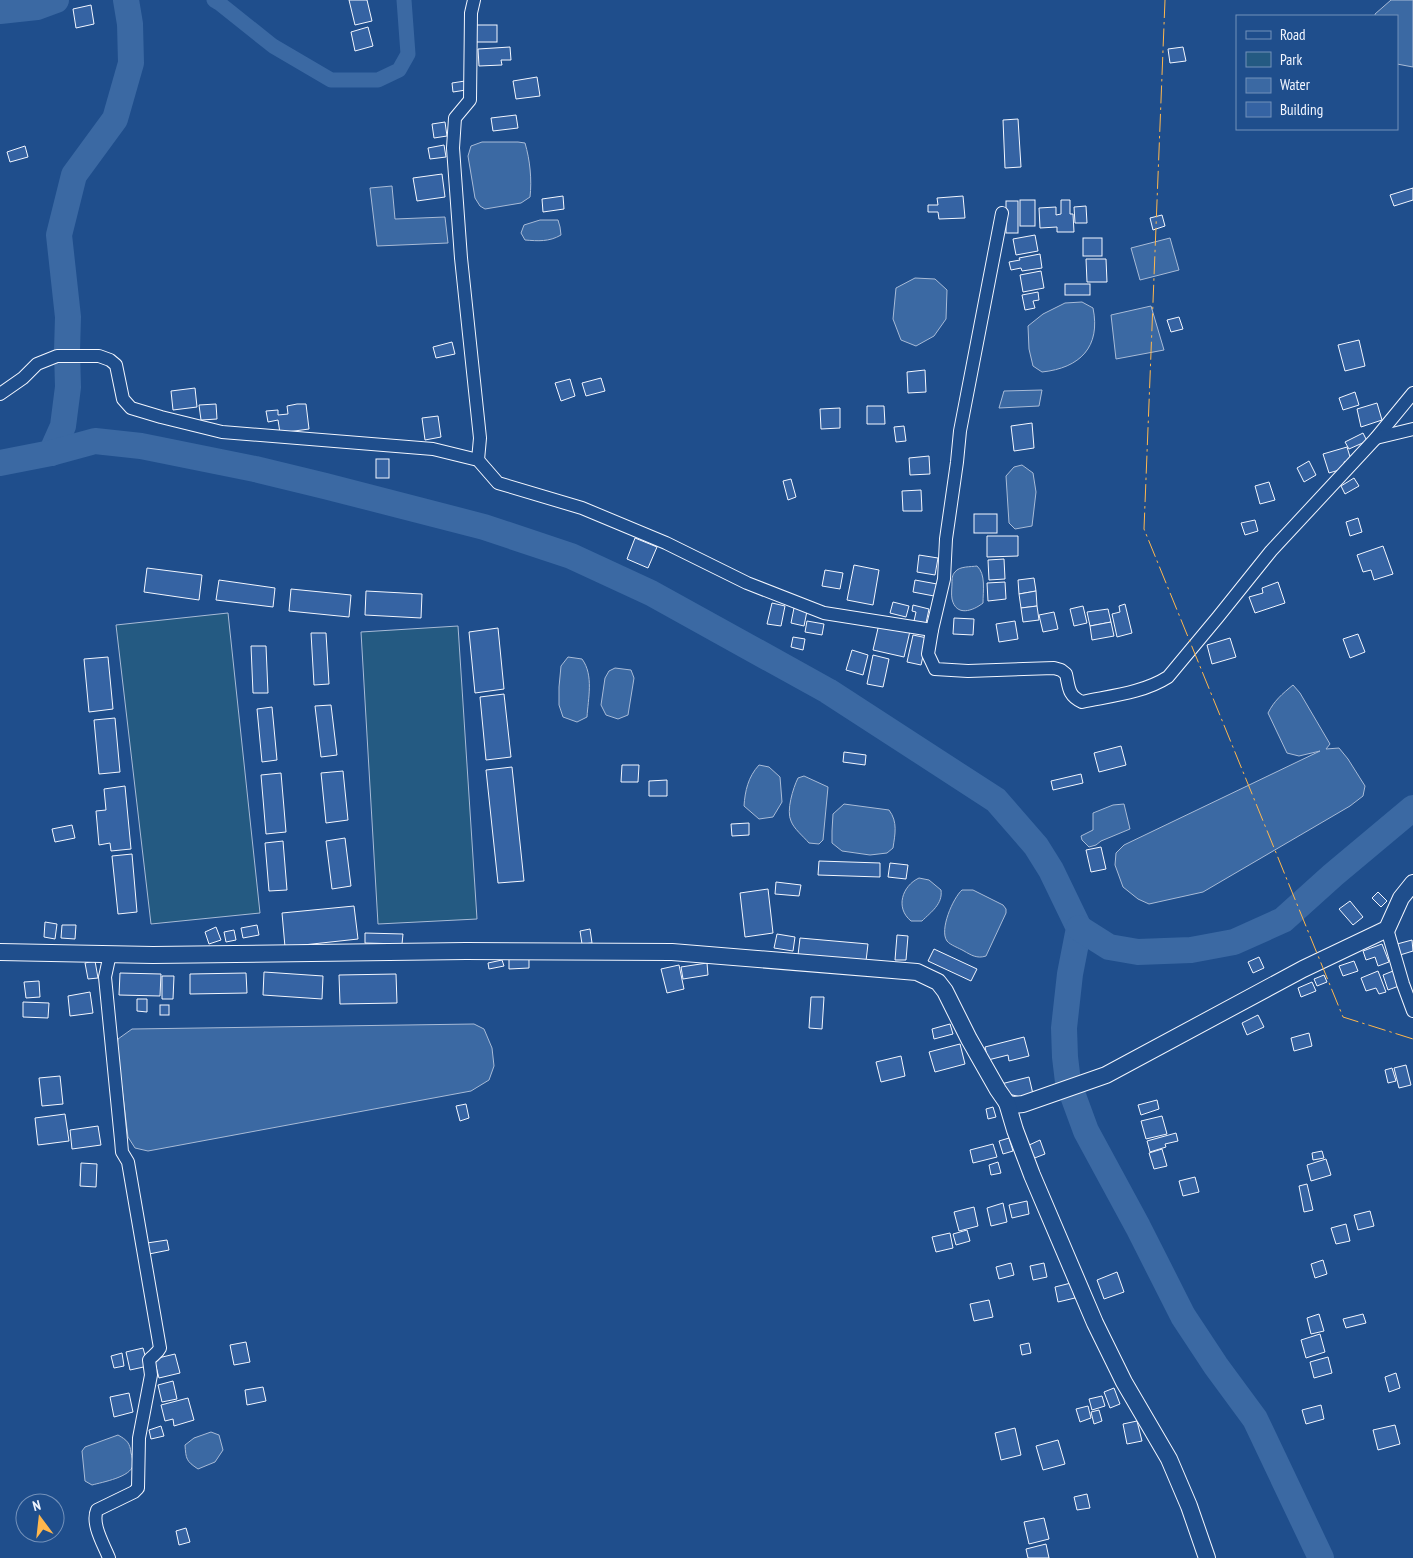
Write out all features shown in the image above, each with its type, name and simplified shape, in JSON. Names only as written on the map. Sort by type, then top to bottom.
[{"type":"street","points":[[474,0],[470,100],[455,118],[453,148],[461,258],[480,438],[478,460]]},
{"type":"street","points":[[1002,213],[960,431],[946,538],[944,579],[928,654],[935,669],[1054,668],[1066,674],[1070,692],[1074,699],[1082,702],[1140,690],[1159,683],[1168,677],[1271,550],[1376,438],[1413,393]]},
{"type":"street","points":[[0,394],[23,378],[37,364],[57,356],[99,356],[110,360],[116,365],[123,399],[131,408],[222,432],[433,450],[478,460],[498,483],[582,508],[666,543],[747,583],[824,612],[932,630]]},
{"type":"street","points":[[1376,438],[1413,429]]},
{"type":"street","points":[[1007,1103],[1013,1105],[1023,1104],[1106,1075],[1304,969],[1387,929],[1401,898],[1413,883]]},
{"type":"street","points":[[1387,929],[1413,1011]]},
{"type":"street","points":[[0,952],[152,955],[466,951],[672,952],[917,972],[938,982],[945,991],[968,1038],[1007,1103],[1032,1175],[1095,1323],[1124,1382],[1168,1460],[1189,1506],[1207,1558]]},
{"type":"street","points":[[109,1558],[95,1515],[98,1510],[134,1492],[138,1488],[139,1438],[151,1375],[150,1360],[152,1356],[158,1354],[160,1348],[128,1162],[122,1152],[105,977],[110,954]]},
{"type":"green space","points":[[228,613],[260,913],[151,924],[116,625]]},
{"type":"green space","points":[[458,626],[477,919],[378,924],[361,632]]},
{"type":"water","points":[[1391,0],[1413,0],[1413,67],[1398,64],[1398,15],[1375,14]]},
{"type":"water","points":[[482,142],[525,143],[530,170],[530,197],[521,203],[485,209],[480,206],[475,198],[468,156],[471,146]]},
{"type":"water","points":[[392,186],[395,219],[445,217],[448,243],[377,246],[370,188]]},
{"type":"water","points":[[540,220],[558,220],[561,235],[548,240],[525,240],[521,233],[524,225]]},
{"type":"water","points":[[1170,238],[1179,270],[1140,280],[1131,248]]},
{"type":"water","points":[[915,278],[935,279],[947,290],[946,319],[934,336],[916,346],[901,340],[893,319],[896,288]]},
{"type":"water","points":[[1082,302],[1093,308],[1095,322],[1094,334],[1085,353],[1067,366],[1042,372],[1033,366],[1029,349],[1028,326],[1043,314],[1065,303]]},
{"type":"water","points":[[1151,306],[1164,350],[1116,359],[1111,315]]},
{"type":"water","points":[[1042,390],[1039,406],[999,408],[1004,391]]},
{"type":"water","points":[[1022,465],[1033,473],[1036,492],[1032,526],[1015,529],[1009,523],[1006,476],[1014,467]]},
{"type":"water","points":[[977,566],[983,578],[983,603],[970,610],[961,610],[954,605],[952,599],[953,576],[959,569]]},
{"type":"water","points":[[568,657],[582,659],[588,672],[589,695],[587,717],[577,722],[563,717],[559,705],[561,666]]},
{"type":"water","points":[[615,668],[631,670],[634,678],[628,715],[618,719],[606,715],[601,705],[605,678],[609,671]]},
{"type":"water","points":[[1293,685],[1300,693],[1330,744],[1326,749],[1339,748],[1348,759],[1365,786],[1363,796],[1350,806],[1203,892],[1149,904],[1138,899],[1123,887],[1115,865],[1116,853],[1124,845],[1320,751],[1299,756],[1287,753],[1268,713],[1279,698]]},
{"type":"water","points":[[759,765],[769,767],[780,777],[782,802],[773,817],[759,819],[744,806],[748,784],[752,774]]},
{"type":"water","points":[[804,776],[828,787],[823,840],[819,844],[809,843],[794,827],[790,817],[789,811],[794,788],[798,778]]},
{"type":"water","points":[[844,804],[889,810],[895,824],[893,848],[887,853],[870,855],[842,851],[832,843],[833,814]]},
{"type":"water","points":[[1124,804],[1130,829],[1089,847],[1082,840],[1081,836],[1093,830],[1093,813],[1113,805]]},
{"type":"water","points":[[919,878],[929,880],[941,890],[941,895],[936,907],[922,921],[911,921],[903,910],[903,898],[908,886]]},
{"type":"water","points":[[962,890],[973,890],[1003,905],[1006,909],[1006,913],[986,956],[977,957],[972,955],[950,944],[945,936],[948,914]]},
{"type":"water","points":[[474,1024],[484,1029],[492,1048],[494,1066],[489,1080],[471,1091],[148,1151],[135,1148],[128,1137],[117,1048],[118,1039],[132,1029]]},
{"type":"water","points":[[211,1432],[219,1435],[223,1450],[215,1462],[198,1469],[187,1459],[185,1445],[194,1438]]},
{"type":"water","points":[[118,1435],[129,1444],[133,1463],[131,1469],[122,1476],[92,1485],[85,1481],[82,1451],[85,1447]]},
{"type":"building","points":[[349,0],[367,0],[372,21],[355,25]]},
{"type":"building","points":[[91,5],[94,24],[76,28],[73,9]]},
{"type":"building","points":[[476,25],[497,25],[497,42],[476,42]]},
{"type":"building","points":[[368,27],[373,46],[355,51],[351,32]]},
{"type":"building","points":[[510,47],[511,60],[501,60],[502,65],[479,66],[478,49]]},
{"type":"building","points":[[1183,47],[1186,61],[1170,63],[1168,49]]},
{"type":"building","points":[[537,77],[540,96],[516,99],[513,81]]},
{"type":"building","points":[[465,81],[466,90],[453,92],[452,83]]},
{"type":"building","points":[[516,115],[518,128],[493,131],[491,118]]},
{"type":"building","points":[[1018,119],[1021,167],[1005,168],[1003,120]]},
{"type":"building","points":[[445,122],[447,136],[434,138],[432,124]]},
{"type":"building","points":[[444,145],[446,157],[430,159],[428,148]]},
{"type":"building","points":[[25,146],[28,157],[10,162],[7,152]]},
{"type":"building","points":[[442,174],[445,197],[417,201],[413,178]]},
{"type":"building","points":[[1413,188],[1413,200],[1394,206],[1390,195]]},
{"type":"building","points":[[563,196],[564,209],[543,212],[542,199]]},
{"type":"building","points":[[963,196],[965,218],[939,219],[938,212],[928,212],[928,205],[938,205],[937,198]]},
{"type":"building","points":[[1020,200],[1035,200],[1035,226],[1020,226]]},
{"type":"building","points":[[1061,200],[1070,200],[1070,214],[1073,214],[1074,232],[1057,232],[1057,227],[1040,228],[1039,208],[1056,207],[1056,215],[1061,214]]},
{"type":"building","points":[[1006,201],[1018,201],[1018,233],[1006,233]]},
{"type":"building","points":[[1086,206],[1087,223],[1075,223],[1074,207]]},
{"type":"building","points":[[1162,215],[1165,226],[1153,230],[1150,218]]},
{"type":"building","points":[[1035,235],[1038,251],[1016,255],[1013,239]]},
{"type":"building","points":[[1083,238],[1102,238],[1102,256],[1083,256]]},
{"type":"building","points":[[1040,254],[1042,268],[1022,271],[1021,268],[1011,270],[1009,262]]},
{"type":"building","points":[[1086,259],[1106,259],[1107,282],[1087,282]]},
{"type":"building","points":[[1041,271],[1044,288],[1023,292],[1020,275]]},
{"type":"building","points":[[1065,284],[1090,284],[1090,295],[1065,295]]},
{"type":"building","points":[[1038,292],[1039,300],[1033,301],[1035,308],[1025,310],[1022,295]]},
{"type":"building","points":[[1179,317],[1183,329],[1171,332],[1167,320]]},
{"type":"building","points":[[1359,340],[1365,366],[1345,371],[1338,345]]},
{"type":"building","points":[[452,342],[455,354],[436,358],[433,347]]},
{"type":"building","points":[[925,370],[926,392],[908,393],[907,372]]},
{"type":"building","points":[[601,378],[605,391],[586,396],[582,383]]},
{"type":"building","points":[[570,379],[575,396],[561,401],[555,383]]},
{"type":"building","points":[[195,388],[197,407],[173,410],[171,391]]},
{"type":"building","points":[[1355,392],[1359,405],[1343,410],[1339,398]]},
{"type":"building","points":[[1377,403],[1382,420],[1361,427],[1357,409]]},
{"type":"building","points":[[216,404],[217,419],[201,420],[199,405]]},
{"type":"building","points":[[306,404],[309,429],[280,433],[278,420],[268,422],[266,411],[278,410],[278,415],[288,414],[287,406]]},
{"type":"building","points":[[867,406],[884,406],[885,424],[867,424]]},
{"type":"building","points":[[840,408],[840,428],[821,429],[820,409]]},
{"type":"building","points":[[438,416],[441,437],[425,440],[422,418]]},
{"type":"building","points":[[1032,423],[1034,448],[1014,451],[1011,426]]},
{"type":"building","points":[[904,426],[906,441],[896,442],[894,427]]},
{"type":"building","points":[[1363,433],[1367,441],[1349,449],[1345,442]]},
{"type":"building","points":[[1347,447],[1351,460],[1344,462],[1346,468],[1329,473],[1323,454]]},
{"type":"building","points":[[929,456],[930,474],[910,475],[909,458]]},
{"type":"building","points":[[376,459],[389,459],[389,478],[376,478]]},
{"type":"building","points":[[1309,461],[1316,475],[1304,482],[1297,468]]},
{"type":"building","points":[[1354,478],[1359,486],[1345,494],[1341,486]]},
{"type":"building","points":[[791,479],[796,497],[788,500],[783,481]]},
{"type":"building","points":[[1269,482],[1275,500],[1260,504],[1255,486]]},
{"type":"building","points":[[921,490],[922,511],[903,511],[902,491]]},
{"type":"building","points":[[974,514],[997,514],[997,533],[974,533]]},
{"type":"building","points":[[1358,518],[1362,532],[1350,536],[1346,522]]},
{"type":"building","points":[[1255,520],[1258,531],[1245,535],[1241,523]]},
{"type":"building","points":[[987,536],[1018,536],[1018,556],[987,557]]},
{"type":"building","points":[[635,538],[657,547],[648,568],[627,559]]},
{"type":"building","points":[[1383,546],[1393,574],[1374,580],[1371,570],[1363,572],[1357,555]]},
{"type":"building","points":[[919,555],[938,558],[935,575],[917,572]]},
{"type":"building","points":[[1004,559],[1005,579],[989,580],[988,560]]},
{"type":"building","points":[[854,565],[879,570],[873,605],[847,600]]},
{"type":"building","points":[[147,568],[202,575],[199,600],[144,592]]},
{"type":"building","points":[[825,570],[843,573],[840,589],[822,586]]},
{"type":"building","points":[[1034,578],[1036,591],[1019,594],[1018,580]]},
{"type":"building","points":[[219,580],[275,588],[273,607],[216,600]]},
{"type":"building","points":[[915,580],[937,584],[934,596],[913,592]]},
{"type":"building","points":[[1005,582],[1006,599],[988,601],[987,583]]},
{"type":"building","points":[[1278,582],[1285,603],[1255,613],[1249,597],[1263,593],[1262,588]]},
{"type":"building","points":[[291,589],[351,595],[349,617],[289,611]]},
{"type":"building","points":[[366,591],[422,594],[421,618],[365,615]]},
{"type":"building","points":[[1036,591],[1037,606],[1021,608],[1019,594]]},
{"type":"building","points":[[893,602],[909,606],[906,617],[890,613]]},
{"type":"building","points":[[772,603],[785,606],[781,626],[767,624]]},
{"type":"building","points":[[1125,604],[1132,633],[1117,637],[1112,614],[1120,612],[1119,606]]},
{"type":"building","points":[[913,605],[929,609],[926,623],[914,621],[916,612],[912,611]]},
{"type":"building","points":[[1037,606],[1039,620],[1023,622],[1021,608]]},
{"type":"building","points":[[1083,606],[1087,623],[1074,626],[1070,609]]},
{"type":"building","points":[[794,608],[807,611],[804,626],[791,623]]},
{"type":"building","points":[[1108,609],[1111,622],[1090,626],[1087,612]]},
{"type":"building","points":[[1054,612],[1058,629],[1043,632],[1039,615]]},
{"type":"building","points":[[954,618],[974,619],[973,635],[953,634]]},
{"type":"building","points":[[807,621],[824,624],[822,635],[805,632]]},
{"type":"building","points":[[1015,621],[1018,639],[999,642],[996,624]]},
{"type":"building","points":[[1111,622],[1114,636],[1092,640],[1090,626]]},
{"type":"building","points":[[879,624],[910,631],[904,657],[873,650]]},
{"type":"building","points":[[498,628],[504,689],[475,693],[469,632]]},
{"type":"building","points":[[311,633],[326,633],[329,684],[314,685]]},
{"type":"building","points":[[1358,634],[1365,652],[1350,658],[1343,639]]},
{"type":"building","points":[[913,635],[927,638],[921,665],[907,662]]},
{"type":"building","points":[[793,637],[805,639],[803,650],[791,647]]},
{"type":"building","points":[[1230,638],[1236,657],[1212,664],[1207,645]]},
{"type":"building","points":[[251,646],[266,646],[268,693],[253,693]]},
{"type":"building","points":[[852,650],[868,655],[863,675],[846,670]]},
{"type":"building","points":[[873,655],[889,659],[883,687],[867,684]]},
{"type":"building","points":[[108,657],[113,709],[89,712],[84,659]]},
{"type":"building","points":[[504,694],[511,757],[486,760],[480,697]]},
{"type":"building","points":[[331,705],[337,755],[321,757],[315,706]]},
{"type":"building","points":[[272,707],[277,760],[262,762],[257,709]]},
{"type":"building","points":[[115,718],[120,772],[99,774],[94,720]]},
{"type":"building","points":[[1121,746],[1126,765],[1099,772],[1094,753]]},
{"type":"building","points":[[844,752],[866,755],[865,765],[843,762]]},
{"type":"building","points":[[622,765],[639,765],[638,782],[621,782]]},
{"type":"building","points":[[512,767],[524,881],[498,883],[486,770]]},
{"type":"building","points":[[343,771],[348,820],[326,823],[321,773]]},
{"type":"building","points":[[281,773],[286,832],[266,834],[261,775]]},
{"type":"building","points":[[1081,774],[1083,783],[1053,790],[1051,781]]},
{"type":"building","points":[[667,780],[667,796],[649,796],[649,781]]},
{"type":"building","points":[[125,786],[131,849],[111,851],[110,843],[99,845],[96,811],[106,810],[104,789]]},
{"type":"building","points":[[749,823],[749,835],[732,836],[731,824]]},
{"type":"building","points":[[72,825],[75,838],[55,842],[52,829]]},
{"type":"building","points":[[345,838],[351,886],[332,889],[326,841]]},
{"type":"building","points":[[283,841],[287,890],[269,891],[265,843]]},
{"type":"building","points":[[1101,847],[1106,869],[1091,872],[1086,850]]},
{"type":"building","points":[[132,854],[137,912],[118,914],[112,856]]},
{"type":"building","points":[[819,861],[880,863],[880,877],[818,875]]},
{"type":"building","points":[[890,863],[908,865],[906,879],[888,877]]},
{"type":"building","points":[[776,882],[801,885],[799,896],[775,894]]},
{"type":"building","points":[[768,889],[773,933],[745,937],[740,893]]},
{"type":"building","points":[[1378,892],[1387,901],[1381,907],[1372,898]]},
{"type":"building","points":[[1350,901],[1363,917],[1353,925],[1339,909]]},
{"type":"building","points":[[354,906],[358,939],[285,947],[282,913]]},
{"type":"building","points":[[45,922],[57,924],[55,939],[44,937]]},
{"type":"building","points":[[62,925],[76,925],[75,939],[61,938]]},
{"type":"building","points":[[257,925],[259,935],[243,938],[241,928]]},
{"type":"building","points":[[216,927],[221,940],[209,944],[205,932]]},
{"type":"building","points":[[590,929],[592,943],[582,944],[580,931]]},
{"type":"building","points":[[234,930],[236,940],[226,942],[224,932]]},
{"type":"building","points":[[365,933],[403,934],[402,944],[365,943]]},
{"type":"building","points":[[777,934],[795,937],[793,951],[774,948]]},
{"type":"building","points":[[897,935],[908,936],[906,960],[895,960]]},
{"type":"building","points":[[800,938],[868,944],[866,961],[798,955]]},
{"type":"building","points":[[1412,940],[1413,951],[1400,955],[1397,944]]},
{"type":"building","points":[[1382,944],[1389,962],[1378,966],[1375,957],[1366,960],[1363,951]]},
{"type":"building","points":[[934,949],[977,969],[971,981],[928,961]]},
{"type":"building","points":[[1259,957],[1264,968],[1253,973],[1248,962]]},
{"type":"building","points":[[509,959],[529,959],[529,968],[509,969]]},
{"type":"building","points":[[502,960],[504,966],[489,969],[488,963]]},
{"type":"building","points":[[95,961],[98,978],[88,979],[85,963]]},
{"type":"building","points":[[1354,961],[1358,971],[1343,976],[1339,966]]},
{"type":"building","points":[[707,963],[708,975],[683,979],[681,967]]},
{"type":"building","points":[[679,965],[684,989],[667,993],[661,969]]},
{"type":"building","points":[[1378,971],[1386,992],[1379,994],[1376,988],[1366,991],[1361,978]]},
{"type":"building","points":[[1393,971],[1399,986],[1388,990],[1383,975]]},
{"type":"building","points":[[264,972],[323,976],[322,999],[263,995]]},
{"type":"building","points":[[120,973],[161,974],[160,996],[119,995]]},
{"type":"building","points":[[246,973],[247,993],[190,994],[190,974]]},
{"type":"building","points":[[396,974],[397,1003],[340,1004],[339,975]]},
{"type":"building","points":[[1324,975],[1327,982],[1317,986],[1314,979]]},
{"type":"building","points":[[162,976],[174,976],[173,999],[162,999]]},
{"type":"building","points":[[39,981],[40,997],[26,998],[24,982]]},
{"type":"building","points":[[1312,982],[1316,991],[1301,997],[1298,988]]},
{"type":"building","points":[[90,992],[93,1013],[70,1016],[68,996]]},
{"type":"building","points":[[811,997],[824,997],[822,1029],[809,1028]]},
{"type":"building","points":[[137,999],[147,999],[147,1012],[137,1011]]},
{"type":"building","points":[[23,1002],[49,1003],[48,1018],[23,1017]]},
{"type":"building","points":[[160,1005],[169,1005],[169,1015],[160,1015]]},
{"type":"building","points":[[1258,1015],[1264,1027],[1247,1035],[1242,1023]]},
{"type":"building","points":[[950,1024],[953,1034],[934,1039],[932,1029]]},
{"type":"building","points":[[1309,1033],[1312,1046],[1294,1051],[1291,1038]]},
{"type":"building","points":[[1024,1037],[1029,1056],[1009,1061],[1008,1055],[988,1060],[985,1047]]},
{"type":"building","points":[[960,1044],[965,1064],[935,1072],[929,1052]]},
{"type":"building","points":[[901,1056],[905,1076],[881,1082],[876,1062]]},
{"type":"building","points":[[1406,1065],[1411,1085],[1399,1088],[1394,1068]]},
{"type":"building","points":[[1392,1068],[1396,1081],[1388,1083],[1385,1070]]},
{"type":"building","points":[[60,1076],[63,1104],[42,1106],[39,1078]]},
{"type":"building","points":[[1029,1077],[1033,1094],[1021,1097],[1004,1093],[1001,1084]]},
{"type":"building","points":[[1157,1100],[1159,1109],[1141,1115],[1138,1105]]},
{"type":"building","points":[[466,1104],[469,1118],[460,1121],[456,1106]]},
{"type":"building","points":[[993,1107],[996,1117],[988,1119],[986,1109]]},
{"type":"building","points":[[65,1114],[69,1141],[38,1145],[35,1118]]},
{"type":"building","points":[[1162,1116],[1167,1134],[1146,1139],[1141,1121]]},
{"type":"building","points":[[98,1126],[101,1145],[72,1149],[70,1130]]},
{"type":"building","points":[[1176,1133],[1178,1141],[1165,1144],[1166,1147],[1150,1152],[1147,1141]]},
{"type":"building","points":[[1009,1138],[1013,1151],[1003,1154],[999,1141]]},
{"type":"building","points":[[1040,1140],[1045,1154],[1032,1159],[1027,1146]]},
{"type":"building","points":[[993,1144],[997,1157],[973,1163],[970,1150]]},
{"type":"building","points":[[1162,1149],[1167,1166],[1154,1169],[1149,1153]]},
{"type":"building","points":[[1322,1151],[1324,1158],[1313,1160],[1312,1153]]},
{"type":"building","points":[[1326,1159],[1331,1175],[1311,1181],[1307,1165]]},
{"type":"building","points":[[998,1162],[1001,1173],[991,1175],[989,1165]]},
{"type":"building","points":[[81,1163],[97,1164],[96,1187],[80,1186]]},
{"type":"building","points":[[1195,1177],[1199,1192],[1183,1196],[1179,1181]]},
{"type":"building","points":[[1307,1184],[1313,1210],[1304,1212],[1299,1186]]},
{"type":"building","points":[[1027,1201],[1029,1214],[1012,1218],[1009,1205]]},
{"type":"building","points":[[1003,1203],[1007,1222],[991,1226],[987,1208]]},
{"type":"building","points":[[974,1207],[978,1226],[959,1231],[954,1212]]},
{"type":"building","points":[[1370,1211],[1374,1226],[1358,1230],[1354,1215]]},
{"type":"building","points":[[1346,1224],[1350,1241],[1336,1244],[1331,1228]]},
{"type":"building","points":[[967,1230],[970,1241],[956,1245],[953,1234]]},
{"type":"building","points":[[950,1233],[953,1248],[936,1252],[932,1237]]},
{"type":"building","points":[[167,1240],[169,1250],[149,1254],[147,1243]]},
{"type":"building","points":[[1323,1260],[1327,1274],[1315,1278],[1311,1264]]},
{"type":"building","points":[[1011,1263],[1014,1275],[999,1279],[996,1267]]},
{"type":"building","points":[[1044,1263],[1047,1277],[1033,1280],[1030,1266]]},
{"type":"building","points":[[1117,1272],[1124,1292],[1104,1299],[1097,1280]]},
{"type":"building","points":[[1071,1283],[1075,1298],[1058,1302],[1055,1287]]},
{"type":"building","points":[[989,1300],[993,1317],[974,1321],[970,1304]]},
{"type":"building","points":[[1319,1314],[1324,1331],[1311,1334],[1307,1318]]},
{"type":"building","points":[[1363,1314],[1366,1323],[1346,1328],[1343,1319]]},
{"type":"building","points":[[1320,1334],[1325,1352],[1306,1358],[1301,1340]]},
{"type":"building","points":[[246,1342],[250,1362],[234,1365],[230,1345]]},
{"type":"building","points":[[1029,1343],[1031,1353],[1022,1355],[1020,1345]]},
{"type":"building","points":[[143,1348],[148,1366],[130,1370],[126,1352]]},
{"type":"building","points":[[122,1353],[124,1366],[114,1368],[111,1356]]},
{"type":"building","points":[[175,1354],[180,1373],[159,1378],[154,1359]]},
{"type":"building","points":[[1328,1357],[1332,1373],[1314,1378],[1310,1362]]},
{"type":"building","points":[[1396,1373],[1400,1388],[1389,1392],[1385,1377]]},
{"type":"building","points":[[173,1381],[177,1399],[162,1402],[158,1385]]},
{"type":"building","points":[[263,1387],[266,1401],[247,1405],[245,1390]]},
{"type":"building","points":[[1114,1388],[1120,1404],[1110,1408],[1104,1392]]},
{"type":"building","points":[[129,1393],[133,1412],[114,1417],[110,1397]]},
{"type":"building","points":[[1102,1396],[1105,1406],[1092,1410],[1089,1399]]},
{"type":"building","points":[[188,1398],[194,1420],[174,1426],[173,1419],[165,1421],[161,1405]]},
{"type":"building","points":[[1321,1405],[1324,1419],[1306,1424],[1302,1410]]},
{"type":"building","points":[[1088,1406],[1091,1418],[1080,1422],[1076,1409]]},
{"type":"building","points":[[1099,1410],[1102,1421],[1094,1424],[1091,1412]]},
{"type":"building","points":[[1137,1421],[1142,1441],[1127,1444],[1123,1424]]},
{"type":"building","points":[[1395,1425],[1400,1444],[1378,1450],[1373,1430]]},
{"type":"building","points":[[161,1426],[164,1436],[151,1439],[149,1430]]},
{"type":"building","points":[[1015,1428],[1021,1455],[1001,1460],[995,1433]]},
{"type":"building","points":[[1058,1440],[1065,1464],[1043,1470],[1036,1446]]},
{"type":"building","points":[[1087,1494],[1090,1508],[1077,1510],[1074,1497]]},
{"type":"building","points":[[1044,1518],[1049,1539],[1029,1544],[1024,1522]]},
{"type":"building","points":[[186,1528],[190,1542],[179,1545],[176,1531]]},
{"type":"building","points":[[1046,1544],[1049,1558],[1028,1558],[1026,1549]]},
{"type":"waterway","points":[[0,11],[37,7],[56,0]]},
{"type":"waterway","points":[[51,453],[63,426],[68,387],[68,317],[59,235],[74,175],[115,119],[131,63],[130,24],[126,0]]},
{"type":"waterway","points":[[214,0],[273,46],[331,80],[378,80],[399,70],[408,54],[404,0]]},
{"type":"waterway","points":[[0,463],[51,453],[95,441],[141,446],[255,469],[325,486],[484,527],[571,556],[651,593],[828,691],[996,800],[1036,846],[1051,870],[1079,928],[1070,974],[1064,1028],[1068,1082],[1086,1131],[1183,1316],[1216,1366],[1255,1419],[1321,1558]]},
{"type":"waterway","points":[[1079,928],[1109,947],[1138,952],[1191,950],[1234,942],[1283,920],[1413,808]]},
{"type":"power","points":[[1165,0],[1144,529],[1343,1017],[1413,1039]]}]
